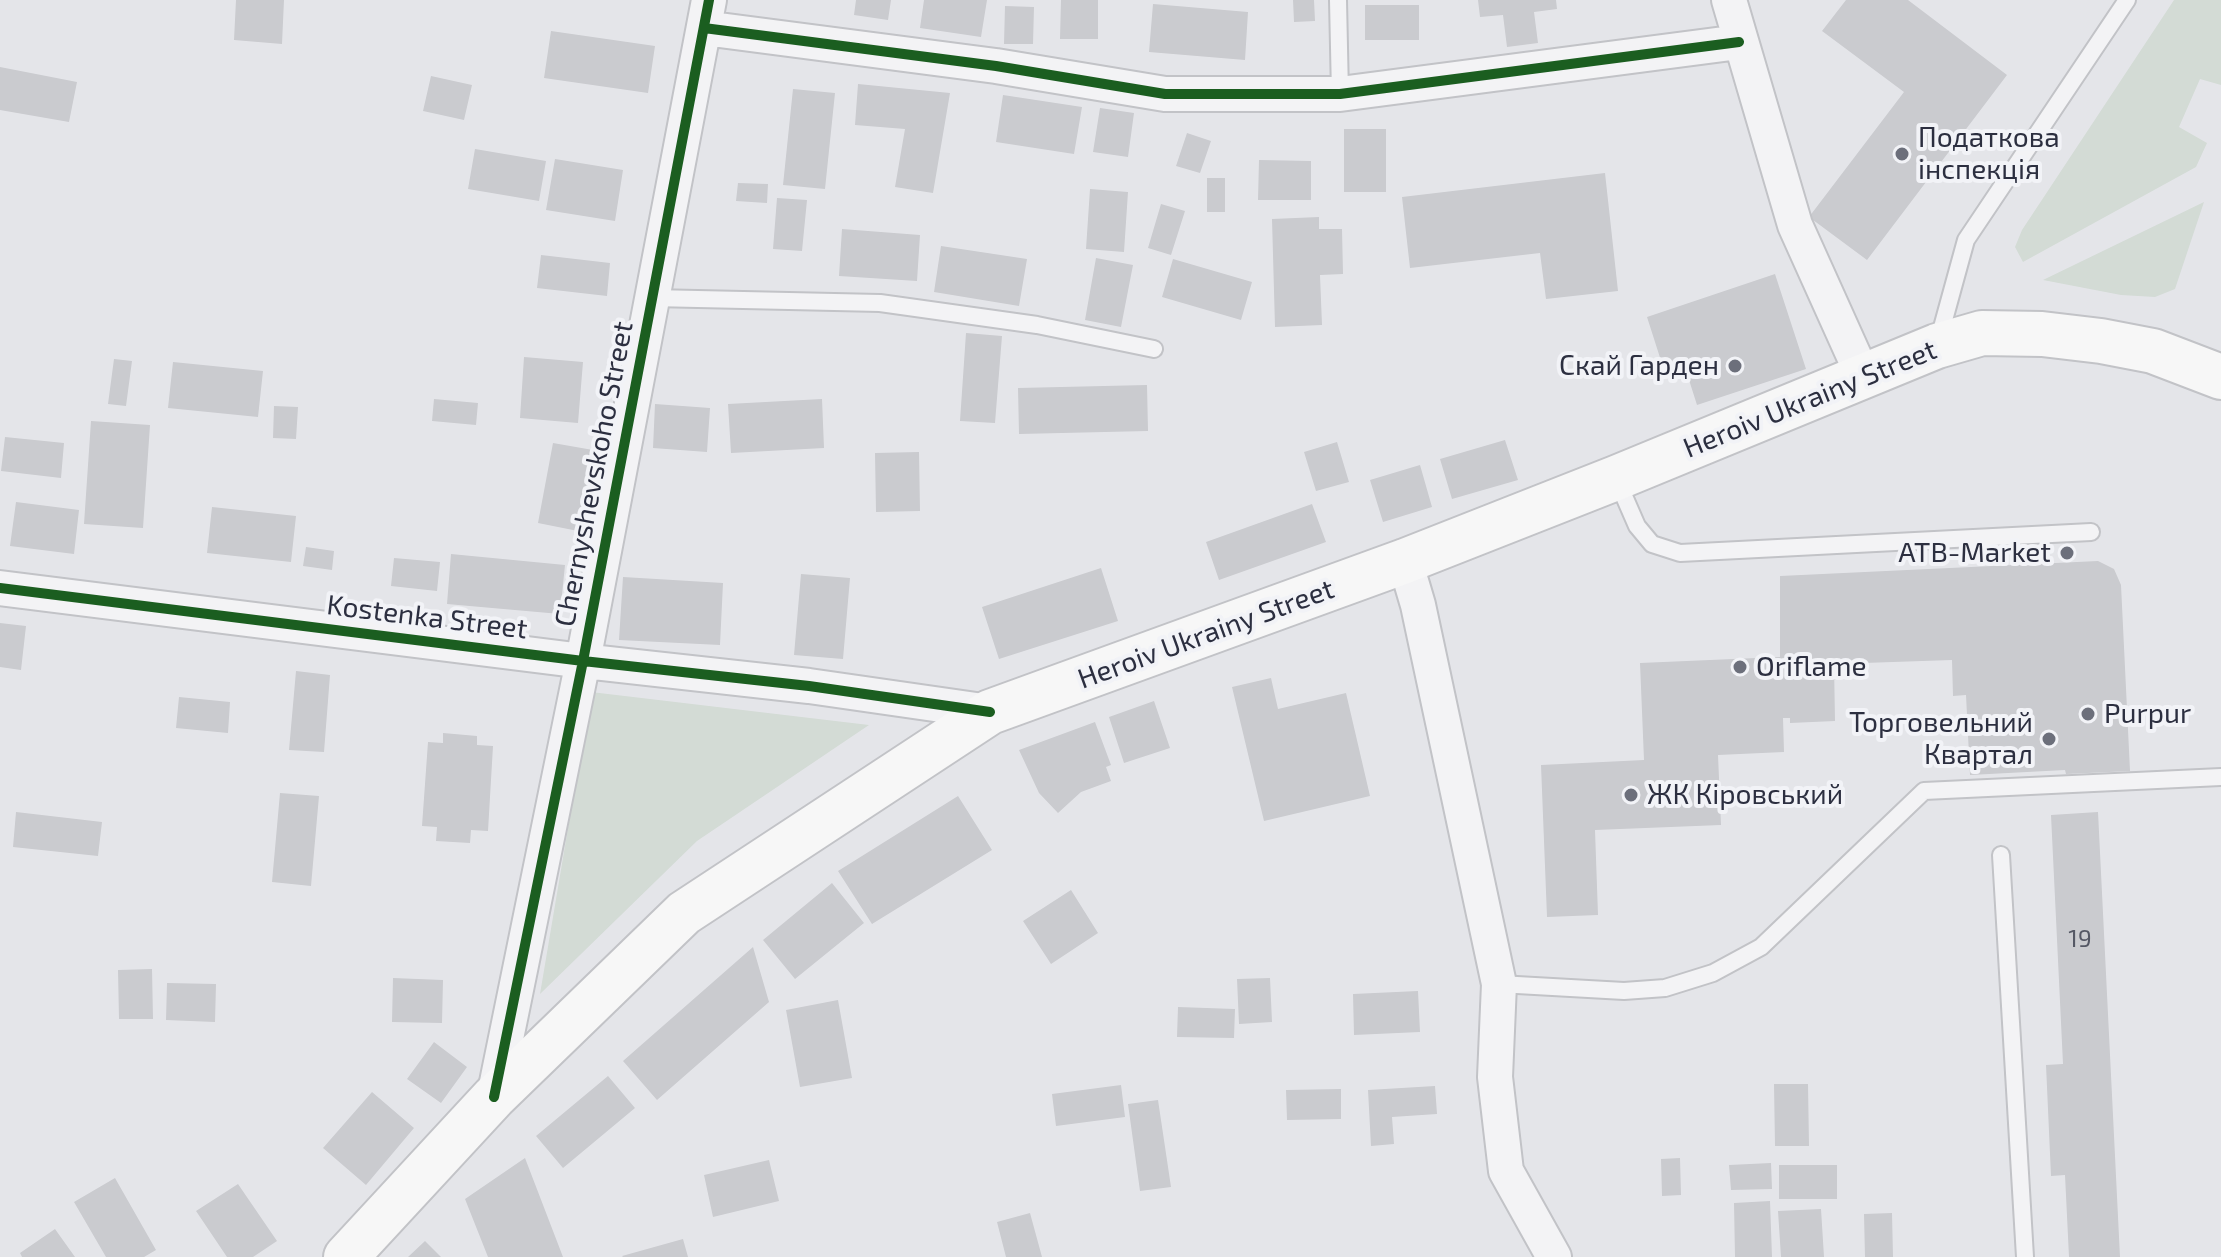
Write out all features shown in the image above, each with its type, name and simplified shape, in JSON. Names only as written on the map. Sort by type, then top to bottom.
[{"type":"main road","name":"Heroiv Ukrainy Street","points":[[346,1257],[494,1097],[684,913],[990,712],[1405,561],[1937,346],[1982,333],[2042,334],[2153,351],[2221,377]]},
{"type":"street","points":[[1729,0],[1795,225],[1863,376]]},
{"type":"street","points":[[706,14],[1165,94],[1340,94],[1739,42]]},
{"type":"street","name":"Chernyshevskoho Street","points":[[494,1097],[583,661],[706,14]]},
{"type":"street","points":[[1405,561],[1418,605],[1499,984],[1495,1077],[1506,1171],[1554,1257]]},
{"type":"street","name":"Kostenka Street","points":[[0,588],[809,686],[990,712]]},
{"type":"lane","points":[[1338,0],[1340,94]]},
{"type":"lane","points":[[1937,346],[1966,240],[2127,0]]},
{"type":"lane","points":[[652,298],[880,303],[1037,325],[1154,349]]},
{"type":"lane","points":[[1616,478],[1644,535],[1652,544],[1680,553],[2091,532]]},
{"type":"lane","points":[[1499,984],[1624,991],[1665,988],[1713,973],[1761,947],[1924,791],[2221,777]]},
{"type":"lane","points":[[2001,855],[2025,1257]]},
{"type":"shaded area","points":[[2174,0],[2221,0],[2221,85],[2200,79],[2179,127],[2207,143],[2196,167],[2023,262],[2015,247],[2022,230]]},
{"type":"shaded area","points":[[2204,202],[2175,289],[2155,297],[2121,295],[2043,280]]},
{"type":"shaded area","points":[[591,692],[869,725],[697,841],[540,994]]},
{"type":"building","points":[[236,0],[284,0],[282,44],[234,40]]},
{"type":"building","points":[[856,0],[891,0],[888,20],[854,15]]},
{"type":"building","points":[[924,0],[987,0],[981,37],[920,28]]},
{"type":"building","points":[[1061,0],[1098,0],[1098,39],[1060,39]]},
{"type":"building","points":[[1293,0],[1314,0],[1315,21],[1294,22]]},
{"type":"building","points":[[1478,0],[1556,0],[1557,9],[1534,12],[1538,43],[1507,47],[1503,15],[1480,17]]},
{"type":"building","name":"Податкова інспекція","points":[[1846,0],[1908,0],[2007,75],[1867,260],[1809,217],[1904,92],[1822,31]]},
{"type":"building","points":[[1153,4],[1248,12],[1245,60],[1149,52]]},
{"type":"building","points":[[1365,5],[1419,5],[1419,40],[1365,40]]},
{"type":"building","points":[[1005,6],[1034,7],[1033,44],[1004,44]]},
{"type":"building","points":[[551,31],[655,46],[648,93],[544,78]]},
{"type":"building","points":[[0,67],[77,82],[69,122],[0,110]]},
{"type":"building","points":[[431,76],[472,85],[464,120],[423,111]]},
{"type":"building","points":[[858,84],[950,93],[933,193],[895,187],[905,129],[855,125]]},
{"type":"building","points":[[793,89],[835,93],[825,189],[783,185]]},
{"type":"building","points":[[1003,95],[1082,107],[1074,154],[996,142]]},
{"type":"building","points":[[1100,108],[1134,113],[1128,157],[1093,152]]},
{"type":"building","points":[[1344,129],[1386,129],[1386,192],[1344,192]]},
{"type":"building","points":[[1187,133],[1211,141],[1200,173],[1176,166]]},
{"type":"building","points":[[475,149],[546,161],[539,201],[468,189]]},
{"type":"building","points":[[555,159],[623,170],[615,221],[546,210]]},
{"type":"building","points":[[1259,160],[1311,161],[1311,200],[1258,200]]},
{"type":"building","points":[[1605,173],[1618,291],[1546,299],[1540,253],[1410,268],[1402,197]]},
{"type":"building","points":[[1207,178],[1225,178],[1225,212],[1207,212]]},
{"type":"building","points":[[738,183],[768,184],[767,203],[736,201]]},
{"type":"building","points":[[1090,189],[1128,192],[1124,252],[1086,249]]},
{"type":"building","points":[[777,198],[807,200],[802,251],[773,249]]},
{"type":"building","points":[[1161,204],[1185,211],[1171,255],[1148,248]]},
{"type":"building","points":[[1319,217],[1319,229],[1342,229],[1343,274],[1320,275],[1322,325],[1275,327],[1272,219]]},
{"type":"building","points":[[842,229],[920,235],[917,281],[839,276]]},
{"type":"building","points":[[941,246],[1027,259],[1019,306],[934,292]]},
{"type":"building","points":[[541,255],[610,263],[607,296],[537,288]]},
{"type":"building","points":[[1096,258],[1133,265],[1121,327],[1085,320]]},
{"type":"building","points":[[1173,259],[1252,282],[1241,320],[1162,297]]},
{"type":"building","points":[[1775,274],[1806,369],[1697,405],[1683,361],[1663,367],[1647,317]]},
{"type":"building","points":[[966,333],[1002,336],[995,423],[960,421]]},
{"type":"building","points":[[524,357],[583,362],[578,423],[520,418]]},
{"type":"building","points":[[114,359],[132,361],[126,406],[108,404]]},
{"type":"building","points":[[173,362],[263,371],[258,417],[168,408]]},
{"type":"building","points":[[1147,385],[1148,431],[1019,434],[1018,388]]},
{"type":"building","points":[[434,399],[478,403],[476,425],[432,421]]},
{"type":"building","points":[[822,399],[824,448],[731,453],[728,404]]},
{"type":"building","points":[[655,404],[710,408],[707,452],[653,448]]},
{"type":"building","points":[[274,406],[298,407],[296,439],[273,438]]},
{"type":"building","points":[[91,421],[150,425],[143,528],[84,524]]},
{"type":"building","points":[[5,437],[64,443],[61,478],[1,471]]},
{"type":"building","points":[[1505,440],[1518,480],[1452,499],[1440,459]]},
{"type":"building","points":[[1337,442],[1349,482],[1316,491],[1304,452]]},
{"type":"building","points":[[553,443],[593,450],[578,531],[538,523]]},
{"type":"building","points":[[919,452],[920,511],[876,512],[875,453]]},
{"type":"building","points":[[1420,465],[1432,507],[1383,522],[1370,480]]},
{"type":"building","points":[[16,502],[79,510],[74,554],[10,546]]},
{"type":"building","points":[[1312,504],[1326,542],[1219,580],[1206,542]]},
{"type":"building","points":[[212,507],[296,516],[291,562],[207,553]]},
{"type":"building","points":[[306,547],[334,551],[332,570],[303,566]]},
{"type":"building","points":[[451,554],[565,565],[560,614],[447,604]]},
{"type":"building","points":[[394,558],[440,562],[437,591],[391,586]]},
{"type":"building","name":"Торговельний Квартал","points":[[2098,561],[2114,569],[2121,585],[2130,771],[2066,774],[2065,770],[1970,775],[1966,695],[1953,696],[1952,660],[1834,664],[1835,721],[1790,723],[1790,718],[1783,718],[1784,752],[1718,755],[1721,825],[1595,830],[1598,915],[1547,917],[1541,765],[1644,760],[1640,663],[1780,657],[1780,576]]},
{"type":"building","points":[[1101,568],[1118,621],[999,659],[982,607]]},
{"type":"building","points":[[801,574],[850,578],[843,659],[794,655]]},
{"type":"building","points":[[623,577],[723,583],[720,645],[619,640]]},
{"type":"building","points":[[0,623],[26,626],[21,670],[0,667]]},
{"type":"building","points":[[296,671],[330,675],[324,752],[289,750]]},
{"type":"building","points":[[1271,678],[1278,709],[1346,693],[1370,796],[1264,821],[1232,687]]},
{"type":"building","points":[[179,697],[230,702],[228,733],[176,728]]},
{"type":"building","points":[[1154,701],[1170,748],[1124,763],[1109,717]]},
{"type":"building","points":[[1095,722],[1111,765],[1106,767],[1111,781],[1081,792],[1058,813],[1039,793],[1019,750]]},
{"type":"building","points":[[443,733],[477,736],[477,745],[493,746],[488,831],[471,830],[470,843],[436,841],[437,827],[422,826],[428,742],[443,743]]},
{"type":"building","points":[[280,793],[319,796],[311,886],[272,882]]},
{"type":"building","points":[[958,796],[992,850],[872,924],[838,871]]},
{"type":"building","points":[[16,812],[102,822],[98,856],[13,847]]},
{"type":"building","points":[[2098,812],[2120,1257],[2069,1257],[2065,1175],[2051,1176],[2046,1065],[2063,1064],[2051,815]]},
{"type":"building","points":[[832,883],[864,923],[795,979],[763,940]]},
{"type":"building","points":[[1071,890],[1098,933],[1051,964],[1023,921]]},
{"type":"building","points":[[753,947],[769,1002],[657,1100],[623,1061]]},
{"type":"building","points":[[152,969],[153,1019],[119,1019],[118,970]]},
{"type":"building","points":[[393,978],[443,980],[442,1023],[392,1022]]},
{"type":"building","points":[[1270,978],[1272,1022],[1239,1024],[1237,979]]},
{"type":"building","points":[[167,983],[216,984],[215,1022],[166,1020]]},
{"type":"building","points":[[1418,991],[1420,1032],[1354,1035],[1353,994]]},
{"type":"building","points":[[838,1000],[852,1078],[800,1087],[786,1010]]},
{"type":"building","points":[[1178,1007],[1235,1009],[1234,1038],[1177,1037]]},
{"type":"building","points":[[434,1042],[467,1067],[441,1103],[407,1079]]},
{"type":"building","points":[[608,1076],[635,1108],[563,1168],[536,1136]]},
{"type":"building","points":[[1774,1084],[1808,1084],[1809,1146],[1775,1146]]},
{"type":"building","points":[[1121,1085],[1125,1117],[1056,1126],[1052,1094]]},
{"type":"building","points":[[1435,1086],[1437,1114],[1392,1117],[1394,1144],[1371,1146],[1368,1090]]},
{"type":"building","points":[[1341,1089],[1341,1119],[1287,1120],[1286,1090]]},
{"type":"building","points":[[372,1092],[414,1128],[366,1185],[323,1148]]},
{"type":"building","points":[[1158,1100],[1171,1187],[1140,1191],[1128,1104]]},
{"type":"building","points":[[525,1158],[563,1257],[488,1257],[465,1199]]},
{"type":"building","points":[[1680,1158],[1681,1195],[1662,1196],[1661,1159]]},
{"type":"building","points":[[769,1160],[779,1201],[713,1217],[704,1175]]},
{"type":"building","points":[[1771,1163],[1772,1189],[1731,1190],[1729,1165]]},
{"type":"building","points":[[1779,1165],[1837,1165],[1837,1199],[1779,1199]]},
{"type":"building","points":[[115,1178],[156,1250],[144,1257],[106,1257],[74,1202]]},
{"type":"building","points":[[238,1184],[277,1241],[253,1257],[227,1257],[196,1211]]},
{"type":"building","points":[[1770,1201],[1772,1257],[1735,1257],[1734,1203]]},
{"type":"building","points":[[1821,1209],[1824,1257],[1781,1257],[1778,1211]]},
{"type":"building","points":[[1030,1213],[1042,1257],[1006,1257],[997,1222]]},
{"type":"building","points":[[1892,1213],[1893,1257],[1865,1257],[1864,1214]]},
{"type":"building","points":[[55,1229],[75,1257],[22,1257],[20,1253]]},
{"type":"building","points":[[683,1239],[688,1257],[622,1256]]},
{"type":"building","points":[[425,1241],[441,1257],[408,1257]]},
{"type":"cycle path","points":[[494,1097],[583,661],[709,0]]},
{"type":"cycle path","points":[[704,28],[996,66],[1165,94],[1340,94],[1739,42]]},
{"type":"cycle path","points":[[0,588],[809,686],[990,712]]},
{"type":"place","name":"Податкова інспекція","points":[[1902,154]]},
{"type":"place","name":"Скай Гарден","points":[[1735,366]]},
{"type":"place","name":"ATB-Market","points":[[2067,553]]},
{"type":"place","name":"Oriflame","points":[[1740,667]]},
{"type":"place","name":"Purpur","points":[[2088,714]]},
{"type":"place","name":"Торговельний Квартал","points":[[2049,739]]},
{"type":"place","name":"ЖК Кіровський","points":[[1631,795]]}]
